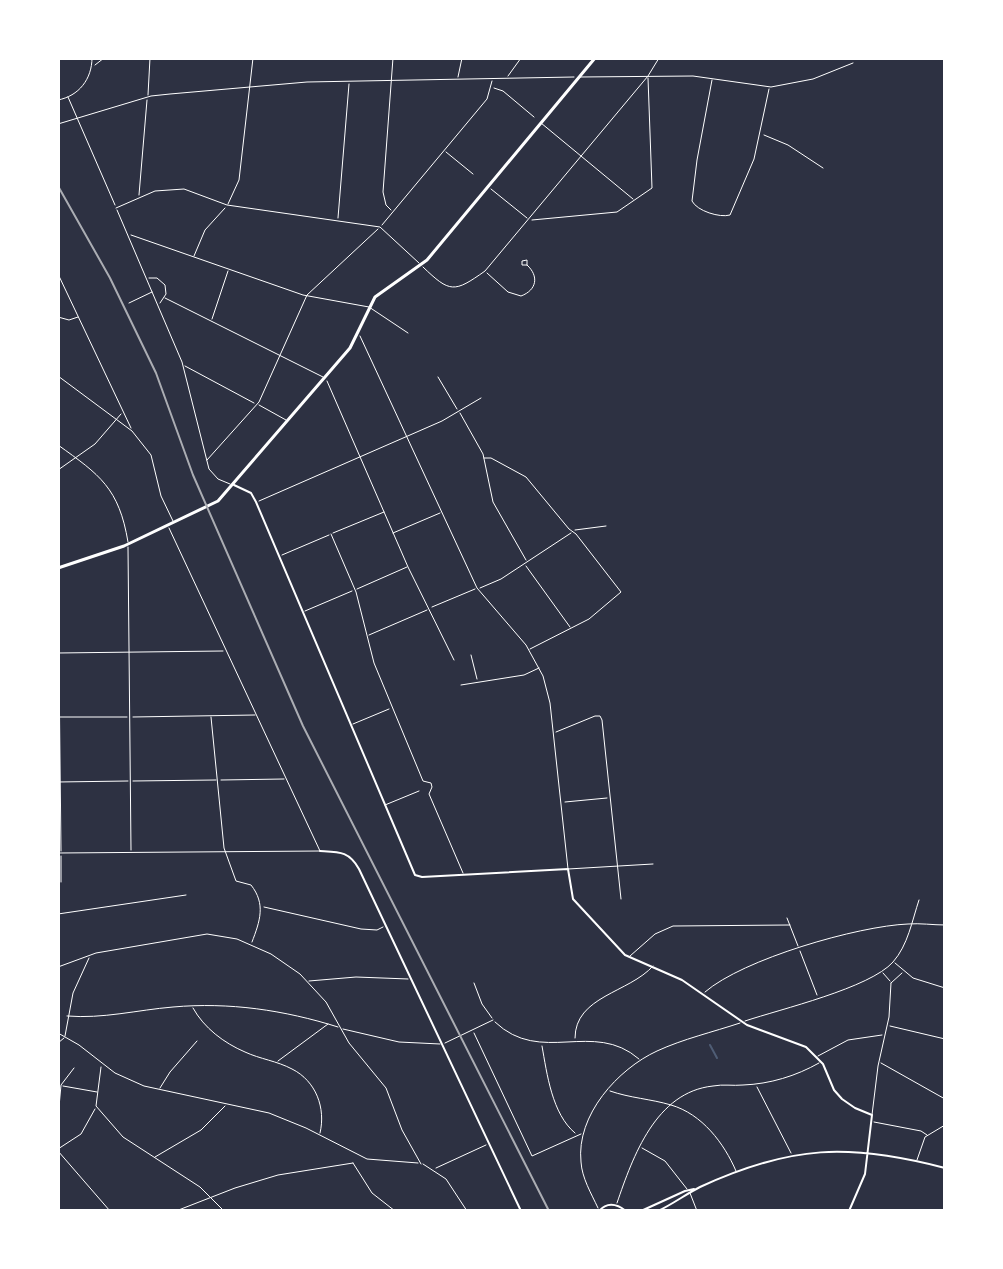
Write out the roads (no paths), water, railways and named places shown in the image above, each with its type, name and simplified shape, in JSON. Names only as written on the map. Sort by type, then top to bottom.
[{"type":"main road","points":[[58,568],[130,543],[214,504],[325,378],[358,334],[369,307],[382,291],[422,265],[595,58]]},
{"type":"street","points":[[58,100],[83,86],[92,58]]},
{"type":"street","points":[[92,65],[104,58]]},
{"type":"street","points":[[140,197],[150,58]]},
{"type":"street","points":[[194,256],[205,230],[227,205],[239,180],[253,58]]},
{"type":"street","points":[[393,58],[383,192],[386,205],[393,212]]},
{"type":"street","points":[[458,80],[462,58]]},
{"type":"street","points":[[508,79],[508,73],[521,58]]},
{"type":"street","points":[[116,208],[155,191],[178,188],[227,205],[380,227],[447,287],[467,284],[485,271],[529,220],[648,76],[659,58]]},
{"type":"street","points":[[58,124],[148,97],[250,87],[687,75],[769,87],[813,79],[853,63]]},
{"type":"street","points":[[489,187],[529,220],[617,212],[635,200],[653,186],[648,76]]},
{"type":"street","points":[[207,460],[257,404],[307,295],[393,212],[487,99],[492,79]]},
{"type":"street","points":[[712,79],[697,160],[693,203],[697,208],[728,216],[750,171],[761,134],[769,87]]},
{"type":"street","points":[[338,221],[349,82]]},
{"type":"street","points":[[492,87],[503,91],[534,117]]},
{"type":"street","points":[[68,97],[184,366],[207,460],[215,477],[251,493],[256,502],[415,875],[653,864]]},
{"type":"street","points":[[541,123],[635,200]]},
{"type":"street","points":[[761,134],[788,145],[823,168]]},
{"type":"street","points":[[444,150],[473,174]]},
{"type":"street","points":[[128,236],[307,295],[369,307],[408,333]]},
{"type":"street","points":[[485,271],[508,292],[521,296],[531,291],[535,283],[535,274],[527,265]]},
{"type":"street","points":[[211,321],[229,269]]},
{"type":"street","points":[[58,274],[132,431]]},
{"type":"street","points":[[147,279],[154,277],[163,283],[165,298],[157,304]]},
{"type":"street","points":[[129,303],[152,292]]},
{"type":"street","points":[[165,298],[325,378],[408,567],[454,660]]},
{"type":"street","points":[[58,317],[69,320],[79,317]]},
{"type":"street","points":[[358,334],[477,588],[529,650],[539,668],[549,696],[573,899],[629,957],[653,966],[704,994],[743,1022],[799,1042],[818,1056],[834,1090],[842,1099],[872,1115]]},
{"type":"street","points":[[184,366],[288,422]]},
{"type":"street","points":[[58,376],[132,431],[151,455],[161,496],[174,523]]},
{"type":"street","points":[[438,377],[484,458],[493,502],[526,563],[571,629]]},
{"type":"street","points":[[256,502],[407,436],[481,398]]},
{"type":"street","points":[[58,470],[95,444],[124,412]]},
{"type":"street","points":[[58,445],[101,478],[123,514],[130,543],[131,852]]},
{"type":"street","points":[[484,458],[491,458],[526,477],[621,592],[595,615],[529,650]]},
{"type":"street","points":[[279,556],[384,512]]},
{"type":"street","points":[[393,533],[442,512]]},
{"type":"street","points":[[168,526],[320,851]]},
{"type":"street","points":[[367,636],[501,579],[573,531],[606,526]]},
{"type":"street","points":[[58,533],[61,882]]},
{"type":"street","points":[[331,534],[355,590],[374,663],[423,781],[419,791],[385,805]]},
{"type":"street","points":[[303,612],[408,567]]},
{"type":"street","points":[[59,653],[211,653],[226,650]]},
{"type":"street","points":[[471,655],[478,682]]},
{"type":"street","points":[[461,685],[524,675],[539,668]]},
{"type":"street","points":[[351,725],[392,708]]},
{"type":"street","points":[[59,717],[256,715]]},
{"type":"street","points":[[553,733],[595,716],[601,717],[621,899]]},
{"type":"street","points":[[211,717],[225,852],[236,881],[251,885],[261,907],[260,920],[251,944]]},
{"type":"street","points":[[59,782],[286,778]]},
{"type":"street","points":[[423,781],[431,783],[429,794],[464,875]]},
{"type":"street","points":[[562,803],[610,797]]},
{"type":"street","points":[[60,853],[320,851],[340,852],[352,857],[521,1211]]},
{"type":"street","points":[[58,914],[186,895]]},
{"type":"street","points":[[626,1211],[617,1205],[606,1205],[600,1210],[581,1166],[584,1135],[597,1104],[607,1090],[641,1061],[661,1049],[867,981],[883,972],[904,944],[919,900]]},
{"type":"street","points":[[261,907],[361,929],[377,930],[386,926]]},
{"type":"street","points":[[787,918],[817,997]]},
{"type":"street","points":[[704,994],[741,969],[861,931],[911,924],[945,925]]},
{"type":"street","points":[[629,957],[648,939],[674,926],[790,925]]},
{"type":"street","points":[[58,967],[89,956],[207,934],[251,944],[281,960],[326,1002],[355,1050],[386,1088],[402,1130],[421,1164]]},
{"type":"street","points":[[58,1043],[65,1036],[73,993],[89,956]]},
{"type":"street","points":[[893,962],[920,981],[945,988]]},
{"type":"street","points":[[575,1041],[577,1022],[584,1010],[625,987],[653,966]]},
{"type":"street","points":[[891,983],[903,971]]},
{"type":"street","points":[[849,1211],[862,1184],[869,1151],[878,1062],[888,1025],[891,983],[883,972]]},
{"type":"street","points":[[308,982],[356,977],[410,978]]},
{"type":"street","points":[[474,983],[482,1004],[493,1020],[513,1035],[541,1044],[593,1039],[614,1044],[641,1061]]},
{"type":"street","points":[[67,1016],[106,1016],[192,1006],[265,1009],[390,1040],[441,1044],[493,1020]]},
{"type":"street","points":[[192,1006],[209,1028],[230,1044],[299,1073],[316,1093],[322,1113],[319,1134]]},
{"type":"street","points":[[277,1063],[328,1024]]},
{"type":"street","points":[[888,1025],[945,1039]]},
{"type":"street","points":[[473,1031],[532,1156],[577,1134]]},
{"type":"street","points":[[58,1033],[127,1079],[159,1091],[267,1113],[319,1134],[356,1156],[379,1162],[421,1164],[434,1170],[452,1186],[467,1211]]},
{"type":"street","points":[[818,1056],[848,1040],[885,1035]]},
{"type":"street","points":[[159,1091],[170,1072],[197,1041]]},
{"type":"street","points":[[541,1044],[561,1114],[567,1125],[577,1134],[584,1135]]},
{"type":"street","points":[[617,1205],[649,1129],[670,1105],[687,1093],[701,1088],[756,1084],[799,1073],[821,1061]]},
{"type":"street","points":[[878,1062],[945,1099]]},
{"type":"street","points":[[102,1064],[96,1106],[81,1134],[58,1150],[110,1211]]},
{"type":"street","points":[[59,1107],[61,1085],[74,1068]]},
{"type":"street","points":[[756,1084],[792,1155]]},
{"type":"street","points":[[61,1085],[97,1092]]},
{"type":"street","points":[[607,1090],[670,1105],[689,1114],[713,1133],[737,1171]]},
{"type":"street","points":[[155,1157],[201,1130],[226,1104]]},
{"type":"street","points":[[96,1106],[118,1133],[211,1197],[224,1211]]},
{"type":"street","points":[[871,1122],[921,1131],[927,1135]]},
{"type":"street","points":[[917,1160],[927,1135],[945,1125]]},
{"type":"street","points":[[434,1170],[489,1144]]},
{"type":"street","points":[[639,1147],[665,1161],[689,1192],[697,1211]]},
{"type":"street","points":[[658,1211],[689,1192],[737,1171],[792,1155],[869,1151],[945,1168]]},
{"type":"street","points":[[353,1163],[356,1156]]},
{"type":"street","points":[[176,1211],[290,1172],[353,1163]]},
{"type":"street","points":[[353,1163],[367,1187],[395,1211]]},
{"type":"street","points":[[641,1211],[689,1192]]},
{"type":"waterway","points":[[710,1045],[717,1058]]},
{"type":"tram line","points":[[58,186],[110,278],[156,373],[193,475],[303,726],[549,1211]]}]
